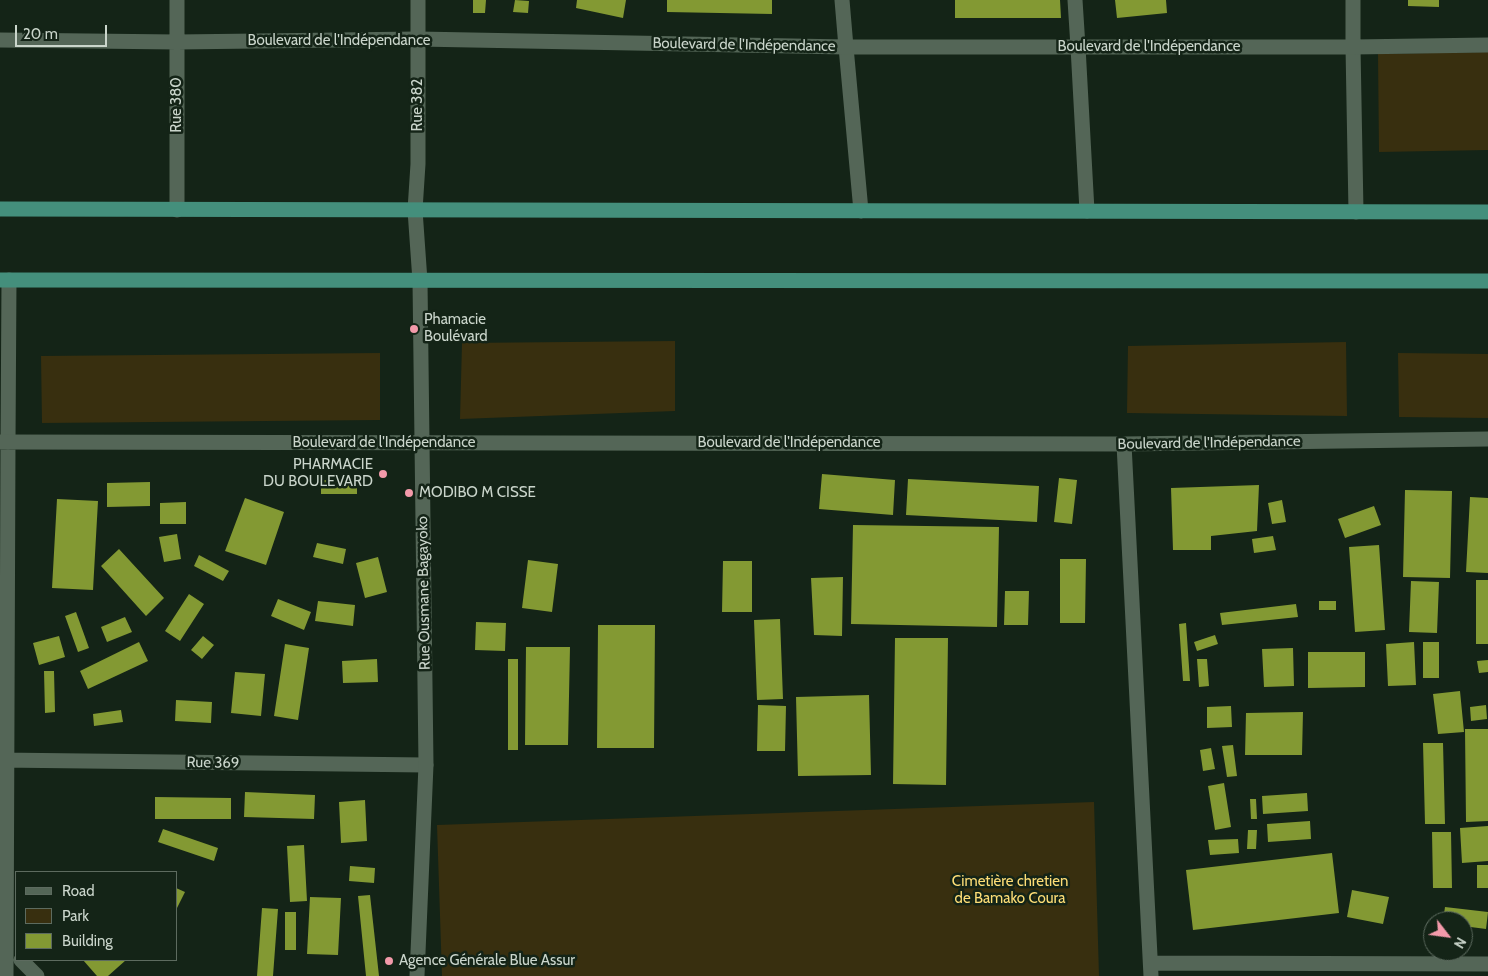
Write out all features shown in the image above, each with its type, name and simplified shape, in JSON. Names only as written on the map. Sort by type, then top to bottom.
[{"type":"highway","points":[[0,209],[1488,212]]},
{"type":"highway","points":[[5,280],[1488,281]]},
{"type":"street","name":"Rue 380","points":[[177,0],[177,210]]},
{"type":"street","name":"Rue 382","points":[[415,210],[418,164],[418,0]]},
{"type":"street","points":[[842,0],[861,211]]},
{"type":"street","points":[[1075,0],[1087,211]]},
{"type":"street","points":[[1352,0],[1356,212]]},
{"type":"street","name":"Boulevard de l'Indépendance","points":[[0,40],[177,42],[418,40],[846,47],[1353,47],[1488,45]]},
{"type":"street","name":"Rue Ousmane Bagayoko","points":[[415,210],[420,280],[426,765],[417,976]]},
{"type":"street","points":[[5,280],[4,760],[8,945],[6,976]]},
{"type":"street","name":"Boulevard de l'Indépendance","points":[[4,442],[1124,444],[1488,439]]},
{"type":"street","points":[[1124,444],[1151,970],[1356,970],[1488,964]]},
{"type":"street","name":"Rue 369","points":[[4,760],[426,765]]},
{"type":"street","points":[[22,961],[37,976]]},
{"type":"green space","points":[[1488,52],[1488,150],[1379,152],[1378,54]]},
{"type":"green space","points":[[675,341],[675,411],[460,419],[462,343]]},
{"type":"green space","points":[[1346,342],[1347,416],[1127,413],[1128,346]]},
{"type":"green space","points":[[380,353],[380,420],[42,423],[41,356]]},
{"type":"green space","points":[[1398,353],[1488,354],[1488,418],[1399,417]]},
{"type":"green space","name":"Cimetière chretien de Bamako Coura","points":[[1094,802],[1099,976],[442,976],[437,825]]},
{"type":"building","points":[[473,0],[486,0],[485,13],[473,13]]},
{"type":"building","points":[[515,0],[529,1],[528,13],[513,12]]},
{"type":"building","points":[[577,0],[626,0],[623,18],[576,8]]},
{"type":"building","points":[[667,0],[772,0],[772,14],[667,12]]},
{"type":"building","points":[[955,0],[1060,0],[1061,18],[955,18]]},
{"type":"building","points":[[1115,0],[1166,0],[1167,13],[1117,18]]},
{"type":"building","points":[[1408,0],[1439,0],[1439,7],[1408,6]]},
{"type":"building","points":[[822,474],[895,480],[893,515],[819,509]]},
{"type":"building","points":[[1059,478],[1077,480],[1072,524],[1054,522]]},
{"type":"building","points":[[908,479],[1039,486],[1037,522],[906,515]]},
{"type":"building","points":[[321,480],[357,480],[357,494],[321,494]]},
{"type":"building","points":[[150,482],[150,506],[107,507],[107,483]]},
{"type":"building","points":[[1259,485],[1257,531],[1211,536],[1211,550],[1173,550],[1171,488]]},
{"type":"building","points":[[1405,490],[1452,491],[1450,578],[1403,577]]},
{"type":"building","points":[[1470,497],[1488,498],[1488,573],[1466,572]]},
{"type":"building","points":[[245,498],[284,512],[266,565],[225,551]]},
{"type":"building","points":[[57,499],[98,501],[93,590],[52,588]]},
{"type":"building","points":[[1282,500],[1286,522],[1272,524],[1268,503]]},
{"type":"building","points":[[186,502],[186,524],[160,524],[160,503]]},
{"type":"building","points":[[1374,506],[1381,525],[1345,538],[1338,519]]},
{"type":"building","points":[[853,525],[999,527],[997,627],[851,624]]},
{"type":"building","points":[[177,534],[181,559],[164,562],[159,537]]},
{"type":"building","points":[[1273,536],[1276,550],[1254,553],[1252,539]]},
{"type":"building","points":[[317,543],[346,549],[343,564],[313,557]]},
{"type":"building","points":[[1379,545],[1385,630],[1355,632],[1349,547]]},
{"type":"building","points":[[119,549],[164,598],[146,616],[101,566]]},
{"type":"building","points":[[199,555],[229,571],[223,581],[194,566]]},
{"type":"building","points":[[378,557],[387,592],[365,598],[356,563]]},
{"type":"building","points":[[1060,559],[1086,559],[1085,623],[1060,623]]},
{"type":"building","points":[[528,560],[558,564],[552,612],[522,608]]},
{"type":"building","points":[[723,561],[752,561],[752,612],[722,612]]},
{"type":"building","points":[[843,577],[842,636],[814,635],[811,578]]},
{"type":"building","points":[[1476,580],[1488,580],[1488,644],[1476,644]]},
{"type":"building","points":[[1411,581],[1439,582],[1437,633],[1409,632]]},
{"type":"building","points":[[1005,591],[1029,591],[1028,625],[1004,625]]},
{"type":"building","points":[[189,594],[204,604],[180,641],[165,631]]},
{"type":"building","points":[[278,599],[311,612],[304,630],[271,616]]},
{"type":"building","points":[[318,601],[355,605],[353,626],[315,621]]},
{"type":"building","points":[[1319,601],[1336,601],[1336,610],[1319,610]]},
{"type":"building","points":[[1296,604],[1298,617],[1222,625],[1220,613]]},
{"type":"building","points":[[76,612],[89,648],[78,652],[65,616]]},
{"type":"building","points":[[125,617],[132,632],[107,642],[101,627]]},
{"type":"building","points":[[780,619],[783,699],[757,700],[754,620]]},
{"type":"building","points":[[476,622],[506,623],[505,651],[475,650]]},
{"type":"building","points":[[1186,623],[1190,681],[1183,681],[1179,624]]},
{"type":"building","points":[[598,625],[655,625],[654,748],[597,748]]},
{"type":"building","points":[[1215,635],[1218,644],[1197,651],[1194,642]]},
{"type":"building","points":[[59,636],[65,657],[39,665],[33,643]]},
{"type":"building","points":[[203,636],[214,645],[202,659],[191,650]]},
{"type":"building","points":[[895,638],[948,638],[946,785],[893,784]]},
{"type":"building","points":[[139,642],[148,661],[88,689],[80,671]]},
{"type":"building","points":[[1414,642],[1416,685],[1388,686],[1386,644]]},
{"type":"building","points":[[1423,642],[1439,642],[1439,678],[1423,678]]},
{"type":"building","points":[[285,644],[309,648],[298,720],[274,716]]},
{"type":"building","points":[[526,647],[570,647],[568,745],[525,745]]},
{"type":"building","points":[[1293,648],[1294,686],[1264,687],[1262,649]]},
{"type":"building","points":[[1308,652],[1365,652],[1365,687],[1308,688]]},
{"type":"building","points":[[377,659],[378,682],[343,683],[342,661]]},
{"type":"building","points":[[508,659],[518,659],[518,750],[508,750]]},
{"type":"building","points":[[1197,659],[1207,659],[1209,686],[1199,687]]},
{"type":"building","points":[[1488,660],[1488,672],[1479,673],[1477,661]]},
{"type":"building","points":[[44,671],[54,671],[55,712],[45,713]]},
{"type":"building","points":[[235,672],[265,674],[261,716],[231,713]]},
{"type":"building","points":[[1460,691],[1464,732],[1438,734],[1433,694]]},
{"type":"building","points":[[869,695],[871,775],[798,776],[796,697]]},
{"type":"building","points":[[176,700],[212,702],[211,723],[175,721]]},
{"type":"building","points":[[758,705],[786,706],[785,751],[757,751]]},
{"type":"building","points":[[1486,705],[1487,719],[1471,721],[1470,707]]},
{"type":"building","points":[[1231,706],[1232,727],[1207,728],[1207,707]]},
{"type":"building","points":[[121,710],[123,722],[94,726],[93,714]]},
{"type":"building","points":[[1303,712],[1302,755],[1245,755],[1246,713]]},
{"type":"building","points":[[1465,729],[1488,729],[1488,821],[1466,822]]},
{"type":"building","points":[[1423,743],[1443,743],[1445,824],[1425,824]]},
{"type":"building","points":[[1233,745],[1237,776],[1227,777],[1222,746]]},
{"type":"building","points":[[1211,748],[1215,769],[1203,771],[1200,750]]},
{"type":"building","points":[[1224,783],[1231,827],[1215,830],[1208,786]]},
{"type":"building","points":[[245,792],[315,795],[314,819],[244,817]]},
{"type":"building","points":[[1307,793],[1308,811],[1263,814],[1262,796]]},
{"type":"building","points":[[155,797],[231,798],[231,819],[155,819]]},
{"type":"building","points":[[1250,799],[1256,799],[1257,819],[1251,819]]},
{"type":"building","points":[[365,800],[367,841],[341,843],[339,802]]},
{"type":"building","points":[[1310,821],[1311,839],[1268,842],[1267,824]]},
{"type":"building","points":[[1488,826],[1488,861],[1462,863],[1460,828]]},
{"type":"building","points":[[163,829],[218,848],[214,861],[158,842]]},
{"type":"building","points":[[1248,830],[1257,830],[1256,849],[1247,849]]},
{"type":"building","points":[[1432,832],[1451,832],[1452,888],[1433,888]]},
{"type":"building","points":[[1238,839],[1239,853],[1210,855],[1208,840]]},
{"type":"building","points":[[304,845],[307,901],[290,902],[287,846]]},
{"type":"building","points":[[1332,853],[1339,913],[1193,930],[1186,870]]},
{"type":"building","points":[[1477,865],[1488,865],[1488,888],[1477,888]]},
{"type":"building","points":[[350,866],[375,868],[374,883],[349,881]]},
{"type":"building","points":[[178,889],[185,892],[178,906]]},
{"type":"building","points":[[1352,890],[1389,897],[1383,924],[1347,917]]},
{"type":"building","points":[[370,895],[379,976],[366,976],[358,896]]},
{"type":"building","points":[[310,897],[341,898],[338,955],[307,954]]},
{"type":"building","points":[[1445,907],[1488,912],[1486,929],[1473,927],[1473,911],[1444,911]]},
{"type":"building","points":[[262,908],[278,909],[273,976],[257,976]]},
{"type":"building","points":[[285,912],[296,912],[296,950],[285,950]]},
{"type":"building","points":[[84,961],[125,961],[108,976],[97,976]]},
{"type":"place","name":"Phamacie Boulévard","points":[[414,329]]},
{"type":"place","name":"PHARMACIE DU BOULEVARD","points":[[383,474]]},
{"type":"place","name":"MODIBO M CISSE","points":[[409,493]]},
{"type":"place","name":"Agence Générale Blue Assur","points":[[389,961]]}]
